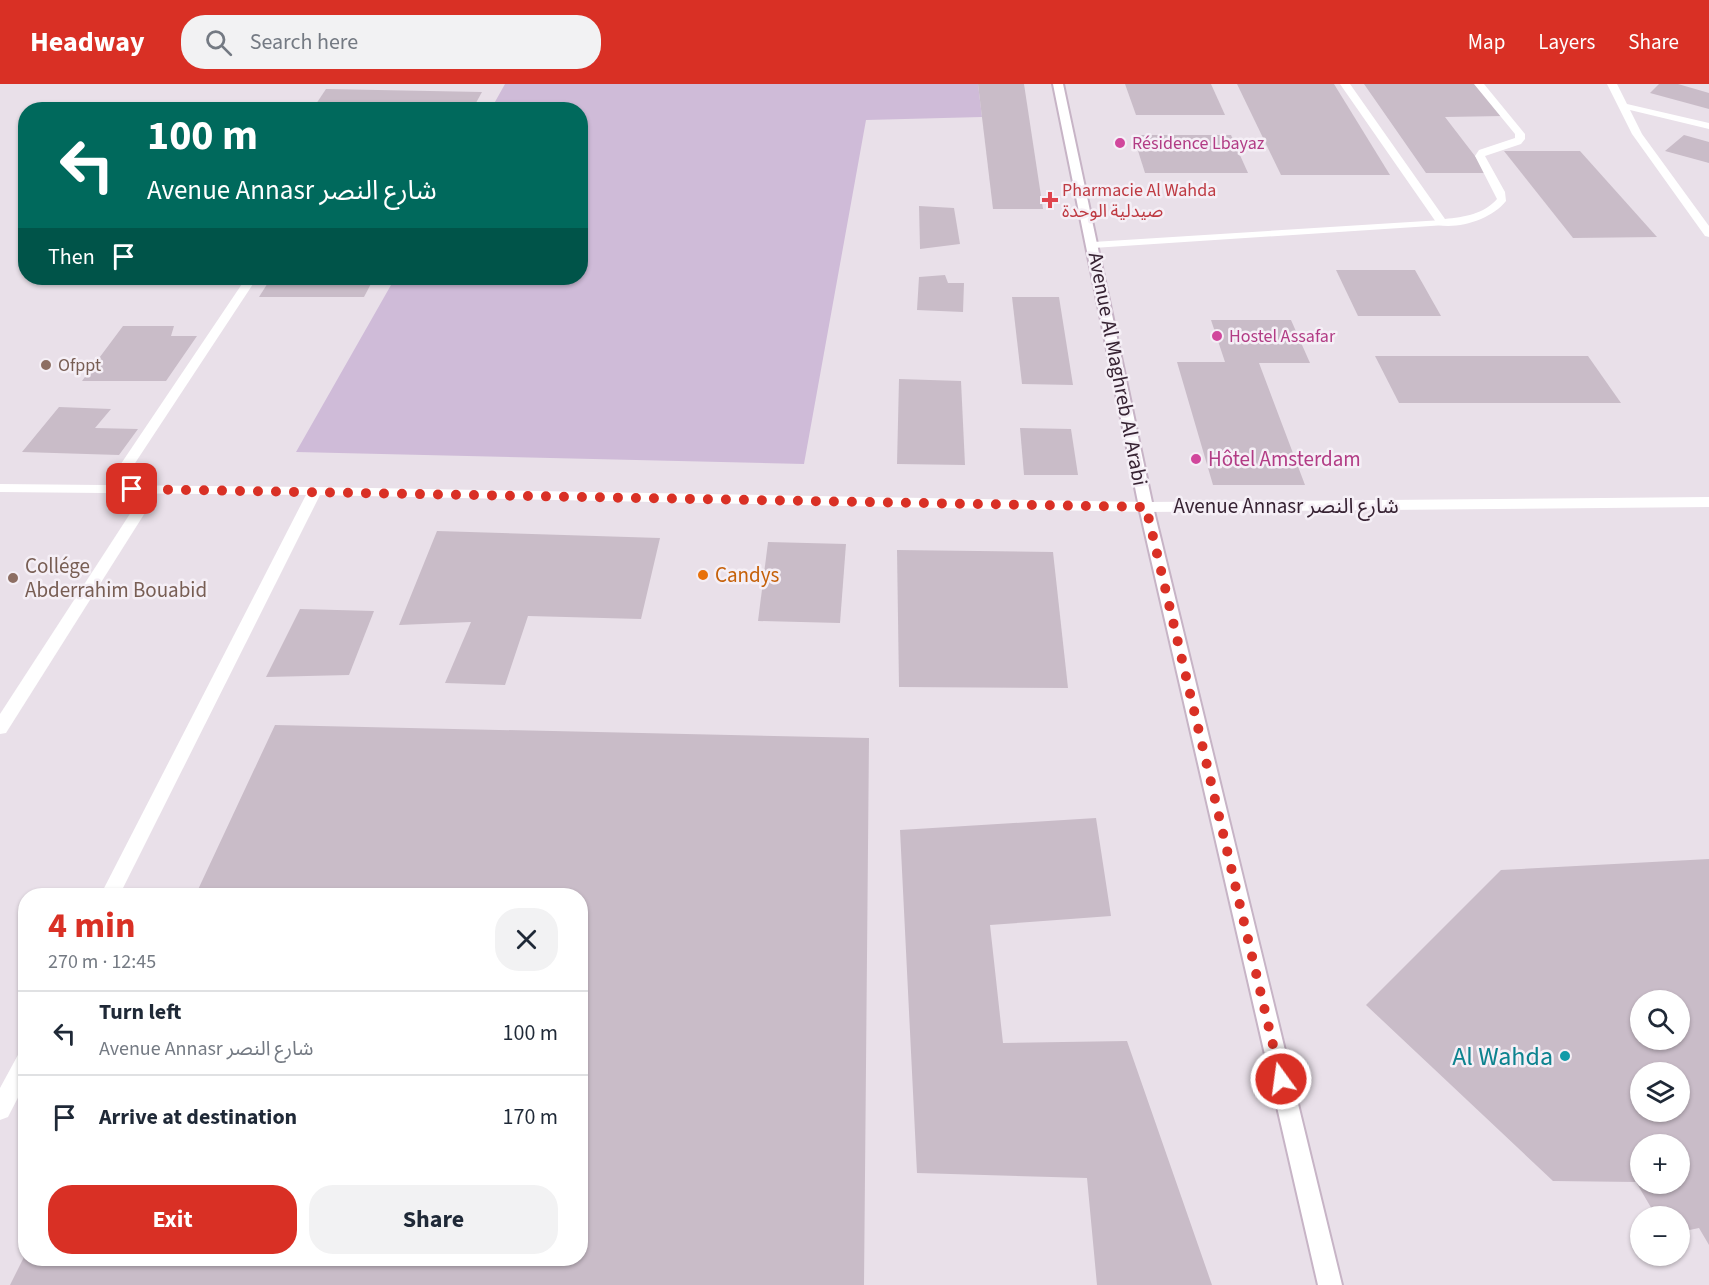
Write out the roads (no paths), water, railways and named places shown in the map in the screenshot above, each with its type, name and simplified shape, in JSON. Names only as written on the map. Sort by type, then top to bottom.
[{"type":"street","name":"Avenue Al Maghreb Al Arabi","points":[[1058,84],[1146,507],[1330,1285]]},
{"type":"street","points":[[1345,84],[1442,223]]},
{"type":"street","points":[[1093,245],[1467,221],[1498,204],[1502,199],[1480,156],[1483,152],[1517,142],[1520,139],[1520,134],[1479,84]]},
{"type":"street","points":[[1612,84],[1637,134],[1709,234]]},
{"type":"street","points":[[1623,106],[1709,126]]},
{"type":"street","points":[[111,489],[246,285]]},
{"type":"street","name":"Avenue Annasr شارع النصر","points":[[0,488],[315,491],[1146,507],[1709,502]]},
{"type":"street","points":[[0,728],[153,489]]},
{"type":"street","points":[[113,888],[315,491]]},
{"type":"street","points":[[0,1110],[18,1075]]},
{"type":"place","name":"Résidence Lbayaz","points":[[1120,143]]},
{"type":"place","name":"Pharmacie Al Wahda صيدلية الوحدة","points":[[1050,200]]},
{"type":"place","name":"Hostel Assafar","points":[[1217,336]]},
{"type":"place","name":"Ofppt","points":[[46,365]]},
{"type":"place","name":"Hôtel Amsterdam","points":[[1196,459]]},
{"type":"place","name":"Candys","points":[[703,575]]},
{"type":"place","name":"Collége Abderrahim Bouabid","points":[[13,578]]},
{"type":"place","name":"Al Wahda","points":[[1565,1056]]}]
